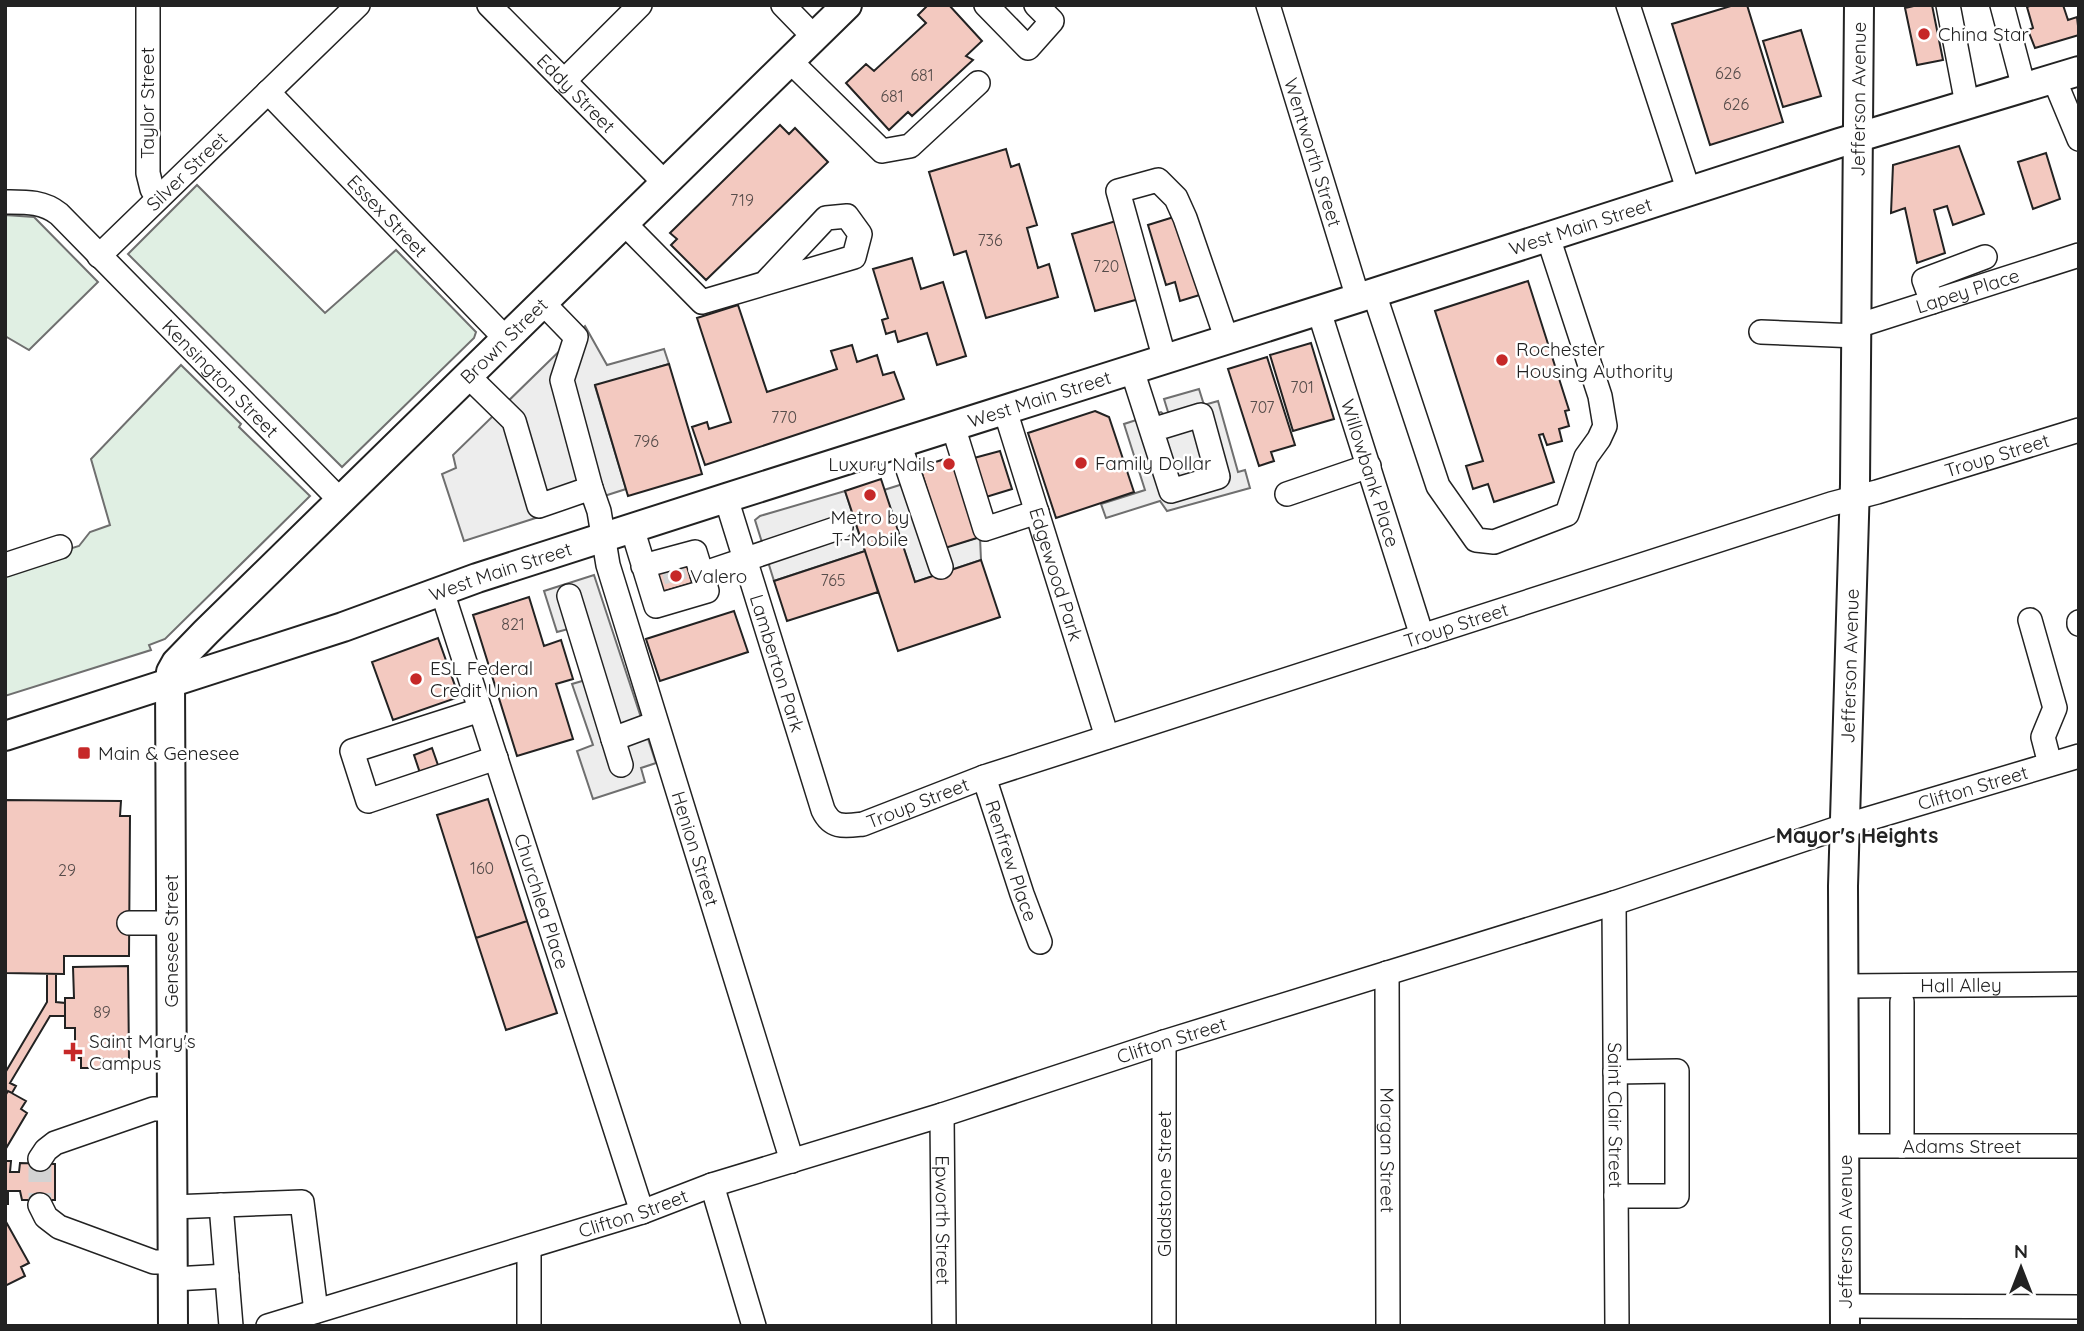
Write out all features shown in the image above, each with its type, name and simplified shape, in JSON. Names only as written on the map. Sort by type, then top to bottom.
[{"type":"main road","name":"Brown Street","points":[[170,682],[173,667],[183,655],[847,5]]},
{"type":"main road","name":"Jefferson Avenue","points":[[1845,1316],[1844,825],[1854,498],[1860,5]]},
{"type":"main road","name":"West Main Street","points":[[5,736],[358,622],[632,528],[1859,137],[2066,75]]},
{"type":"main road","name":"Genesee Street","points":[[170,682],[173,1326]]},
{"type":"street","name":"Taylor Street","points":[[148,5],[148,173],[152,190],[158,198]]},
{"type":"street","name":"Silver Street","points":[[99,256],[358,5]]},
{"type":"street","name":"Eddy Street","points":[[489,5],[665,183]]},
{"type":"street","points":[[564,81],[640,5]]},
{"type":"street","points":[[783,5],[814,37]]},
{"type":"street","points":[[986,5],[1028,48],[1052,21],[1036,5]]},
{"type":"street","name":"Wentworth Street","points":[[1268,5],[1366,296],[1438,486],[1476,540],[1494,542],[1567,514],[1586,457],[1605,426],[1600,396],[1548,237]]},
{"type":"street","points":[[1628,5],[1689,192]]},
{"type":"street","points":[[1948,5],[1967,104]]},
{"type":"street","points":[[2002,5],[2024,88]]},
{"type":"street","points":[[790,61],[882,151],[910,146],[978,83]]},
{"type":"street","points":[[2066,75],[2076,122]]},
{"type":"street","name":"Essex Street","points":[[268,92],[506,339]]},
{"type":"street","points":[[1165,360],[1118,191],[1158,180],[1176,198],[1227,340]]},
{"type":"street","points":[[5,202],[38,203],[50,208],[99,256]]},
{"type":"street","points":[[624,223],[702,302],[765,283]]},
{"type":"street","name":"Lapey Place","points":[[1857,331],[1932,302],[2079,255]]},
{"type":"street","name":"Kensington Street","points":[[99,256],[341,500]]},
{"type":"street","points":[[1932,302],[1924,280],[1986,257]]},
{"type":"street","name":"Henion Street","points":[[543,303],[576,337],[562,380],[599,510],[608,565],[792,1161]]},
{"type":"street","name":"Willowbank Place","points":[[1319,311],[1422,636]]},
{"type":"street","points":[[1761,332],[1857,331]]},
{"type":"street","points":[[1132,370],[1152,430]]},
{"type":"street","points":[[468,376],[514,421],[539,506],[591,488]]},
{"type":"street","name":"Edgewood Park","points":[[1005,410],[1107,737]]},
{"type":"street","points":[[953,426],[985,529],[1037,512]]},
{"type":"street","name":"Troup Street","points":[[837,826],[863,824],[984,777],[1107,737],[1830,504],[2079,430]]},
{"type":"street","points":[[899,443],[941,567]]},
{"type":"street","points":[[1287,494],[1369,467]]},
{"type":"street","name":"Lamberton Park","points":[[726,498],[823,810],[837,826]]},
{"type":"street","points":[[702,574],[841,527]]},
{"type":"street","points":[[632,528],[643,566],[656,606],[707,591],[695,552],[643,566]]},
{"type":"street","points":[[5,565],[60,548]]},
{"type":"street","name":"Churchlea Place","points":[[442,591],[642,1212]]},
{"type":"street","points":[[569,596],[621,765]]},
{"type":"street","points":[[2030,620],[2056,708],[2043,737],[2050,764]]},
{"type":"street","points":[[480,710],[352,751],[368,801],[496,758]]},
{"type":"street","points":[[614,739],[656,723]]},
{"type":"street","name":"Clifton Street","points":[[268,1326],[642,1212],[712,1185],[1614,903],[1844,825],[2079,756]]},
{"type":"street","name":"Renfrew Place","points":[[984,777],[1040,942]]},
{"type":"street","name":"Saint Clair Street","points":[[1614,903],[1617,1326]]},
{"type":"street","points":[[129,923],[171,923]]},
{"type":"street","name":"Morgan Street","points":[[1387,973],[1388,1326]]},
{"type":"street","name":"Hall Alley","points":[[1844,986],[2079,984]]},
{"type":"street","points":[[1902,1002],[1902,1146]]},
{"type":"street","name":"Gladstone Street","points":[[1164,1042],[1164,1326]]},
{"type":"street","points":[[1615,1072],[1677,1072],[1677,1196],[1616,1196]]},
{"type":"street","points":[[40,1159],[55,1143],[153,1109],[172,1109]]},
{"type":"street","name":"Epworth Street","points":[[942,1115],[944,1326]]},
{"type":"street","name":"Adams Street","points":[[1844,1146],[2079,1146]]},
{"type":"street","points":[[712,1185],[754,1326]]},
{"type":"street","points":[[172,1207],[302,1202],[316,1311]]},
{"type":"street","points":[[40,1205],[46,1217],[59,1227],[173,1271],[228,1276]]},
{"type":"street","points":[[221,1205],[231,1326]]},
{"type":"street","points":[[528,1247],[529,1326]]},
{"type":"street","points":[[1845,1316],[1906,1316],[2079,1307]]},
{"type":"green space","points":[[197,185],[325,313],[396,250],[476,332],[474,338],[342,467],[128,254]]},
{"type":"green space","points":[[5,215],[34,217],[98,282],[29,350],[5,336]]},
{"type":"green space","points":[[181,365],[241,424],[239,427],[310,496],[165,639],[149,645],[151,650],[5,696],[5,569],[79,546],[90,532],[110,525],[91,459]]},
{"type":"shaded area","points":[[585,326],[607,365],[664,349],[669,364],[595,386],[626,489],[464,541],[442,474],[456,468],[453,455]]},
{"type":"shaded area","points":[[1199,389],[1204,405],[1218,401],[1238,472],[1245,470],[1250,488],[1167,511],[1160,501],[1106,518],[1101,504],[1145,490],[1124,424],[1161,412],[1166,416],[1168,412],[1164,399]]},
{"type":"shaded area","points":[[920,467],[945,547],[980,537],[981,560],[915,582],[884,490],[906,483],[903,472]]},
{"type":"shaded area","points":[[845,491],[865,551],[774,581],[755,520],[760,516]]},
{"type":"shaded area","points":[[594,575],[656,763],[641,768],[645,782],[593,799],[577,751],[593,745],[572,684],[589,679],[572,628],[557,632],[544,591]]},
{"type":"building","points":[[928,5],[949,5],[982,41],[966,56],[973,60],[912,116],[908,112],[889,130],[846,83],[866,64],[874,71],[926,23],[918,15]]},
{"type":"building","points":[[1734,5],[1747,5],[1783,122],[1710,145],[1672,24]]},
{"type":"building","name":"China Star","points":[[1932,5],[1943,60],[1917,65],[1905,8]]},
{"type":"building","points":[[2063,5],[2068,20],[2077,17],[2079,35],[2035,48],[2028,30],[2033,28],[2027,7]]},
{"type":"building","points":[[1801,30],[1821,96],[1783,107],[1763,41]]},
{"type":"building","points":[[780,125],[789,134],[795,128],[828,162],[706,280],[671,245],[677,239],[670,233]]},
{"type":"building","points":[[1959,146],[1984,214],[1953,225],[1947,206],[1934,210],[1945,253],[1917,263],[1905,208],[1891,213],[1893,165]]},
{"type":"building","points":[[1006,149],[1011,167],[1019,164],[1037,225],[1027,228],[1038,268],[1049,264],[1058,297],[986,318],[966,251],[954,255],[929,172]]},
{"type":"building","points":[[2046,153],[2060,199],[2033,209],[2018,162]]},
{"type":"building","points":[[1177,216],[1206,293],[1180,301],[1175,282],[1166,285],[1148,225]]},
{"type":"building","points":[[1116,221],[1139,299],[1095,311],[1072,234]]},
{"type":"building","points":[[912,258],[921,289],[943,282],[966,356],[937,365],[927,333],[898,342],[895,331],[886,334],[882,320],[888,318],[873,269]]},
{"type":"building","name":"Rochester Housing Authority","points":[[1528,281],[1569,410],[1565,411],[1569,426],[1559,429],[1562,441],[1547,445],[1543,434],[1539,435],[1554,482],[1494,502],[1488,484],[1473,489],[1466,466],[1483,461],[1435,311]]},
{"type":"building","points":[[738,305],[767,392],[837,369],[831,351],[852,345],[857,362],[877,355],[883,375],[894,372],[904,399],[705,465],[692,427],[707,422],[709,429],[731,422],[697,318]]},
{"type":"building","points":[[1311,343],[1334,419],[1293,431],[1270,355]]},
{"type":"building","points":[[1267,357],[1295,445],[1271,452],[1274,461],[1259,466],[1228,369]]},
{"type":"building","points":[[669,364],[702,474],[628,496],[595,385]]},
{"type":"building","name":"Family Dollar","points":[[1095,411],[1109,417],[1134,492],[1056,518],[1028,433]]},
{"type":"building","points":[[1000,451],[1012,489],[986,497],[974,458]]},
{"type":"building","points":[[954,456],[980,537],[945,548],[920,467]]},
{"type":"building","points":[[881,479],[915,582],[981,560],[1000,617],[898,651],[845,491]]},
{"type":"building","points":[[865,551],[878,592],[787,621],[774,581]]},
{"type":"building","name":"Valero","points":[[694,559],[700,581],[658,593],[652,571]]},
{"type":"building","points":[[529,597],[544,646],[561,640],[573,679],[556,684],[573,739],[517,756],[473,615]]},
{"type":"building","points":[[734,611],[748,652],[660,681],[646,639]]},
{"type":"building","name":"ESL Federal Credit Union","points":[[438,638],[459,697],[393,720],[372,662]]},
{"type":"building","points":[[432,748],[445,785],[426,791],[414,755]]},
{"type":"building","points":[[488,799],[527,921],[476,938],[437,815]]},
{"type":"building","points":[[5,800],[121,801],[120,816],[130,816],[129,956],[64,956],[64,974],[5,973]]},
{"type":"building","points":[[527,921],[557,1013],[506,1030],[476,938]]},
{"type":"building","points":[[128,966],[129,1059],[101,1059],[101,1068],[81,1068],[81,1058],[75,1058],[75,1028],[65,1028],[65,998],[74,998],[73,967]]},
{"type":"building","points":[[47,974],[56,974],[56,1002],[65,1003],[65,1016],[50,1016],[10,1083],[16,1086],[12,1093],[8,1091],[5,1096],[5,1073],[47,1002]]},
{"type":"building","points":[[8,1091],[26,1101],[21,1109],[27,1113],[5,1150],[5,1096]]},
{"type":"building","points":[[5,1161],[11,1161],[10,1172],[19,1172],[20,1163],[55,1164],[55,1200],[22,1200],[20,1191],[8,1191],[8,1204],[5,1204]]},
{"type":"building","points":[[5,1220],[29,1263],[21,1267],[25,1276],[5,1286]]},
{"type":"tunnel","points":[[670,559],[681,599]]},
{"type":"tunnel","points":[[40,1159],[40,1205]]},
{"type":"place","name":"China Star","points":[[1924,34]]},
{"type":"place","name":"Rochester Housing Authority","points":[[1502,360]]},
{"type":"place","name":"Family Dollar","points":[[1081,463]]},
{"type":"place","name":"Luxury Nails","points":[[949,464]]},
{"type":"place","name":"Metro by T-Mobile","points":[[870,495]]},
{"type":"place","name":"Valero","points":[[676,576]]},
{"type":"place","name":"ESL Federal Credit Union","points":[[416,679]]},
{"type":"place","name":"Main & Genesee","points":[[84,753]]},
{"type":"place","name":"Saint Mary's Campus","points":[[73,1052]]},
{"type":"district","name":"Mayor's Heights","points":[[1857,836]]}]
